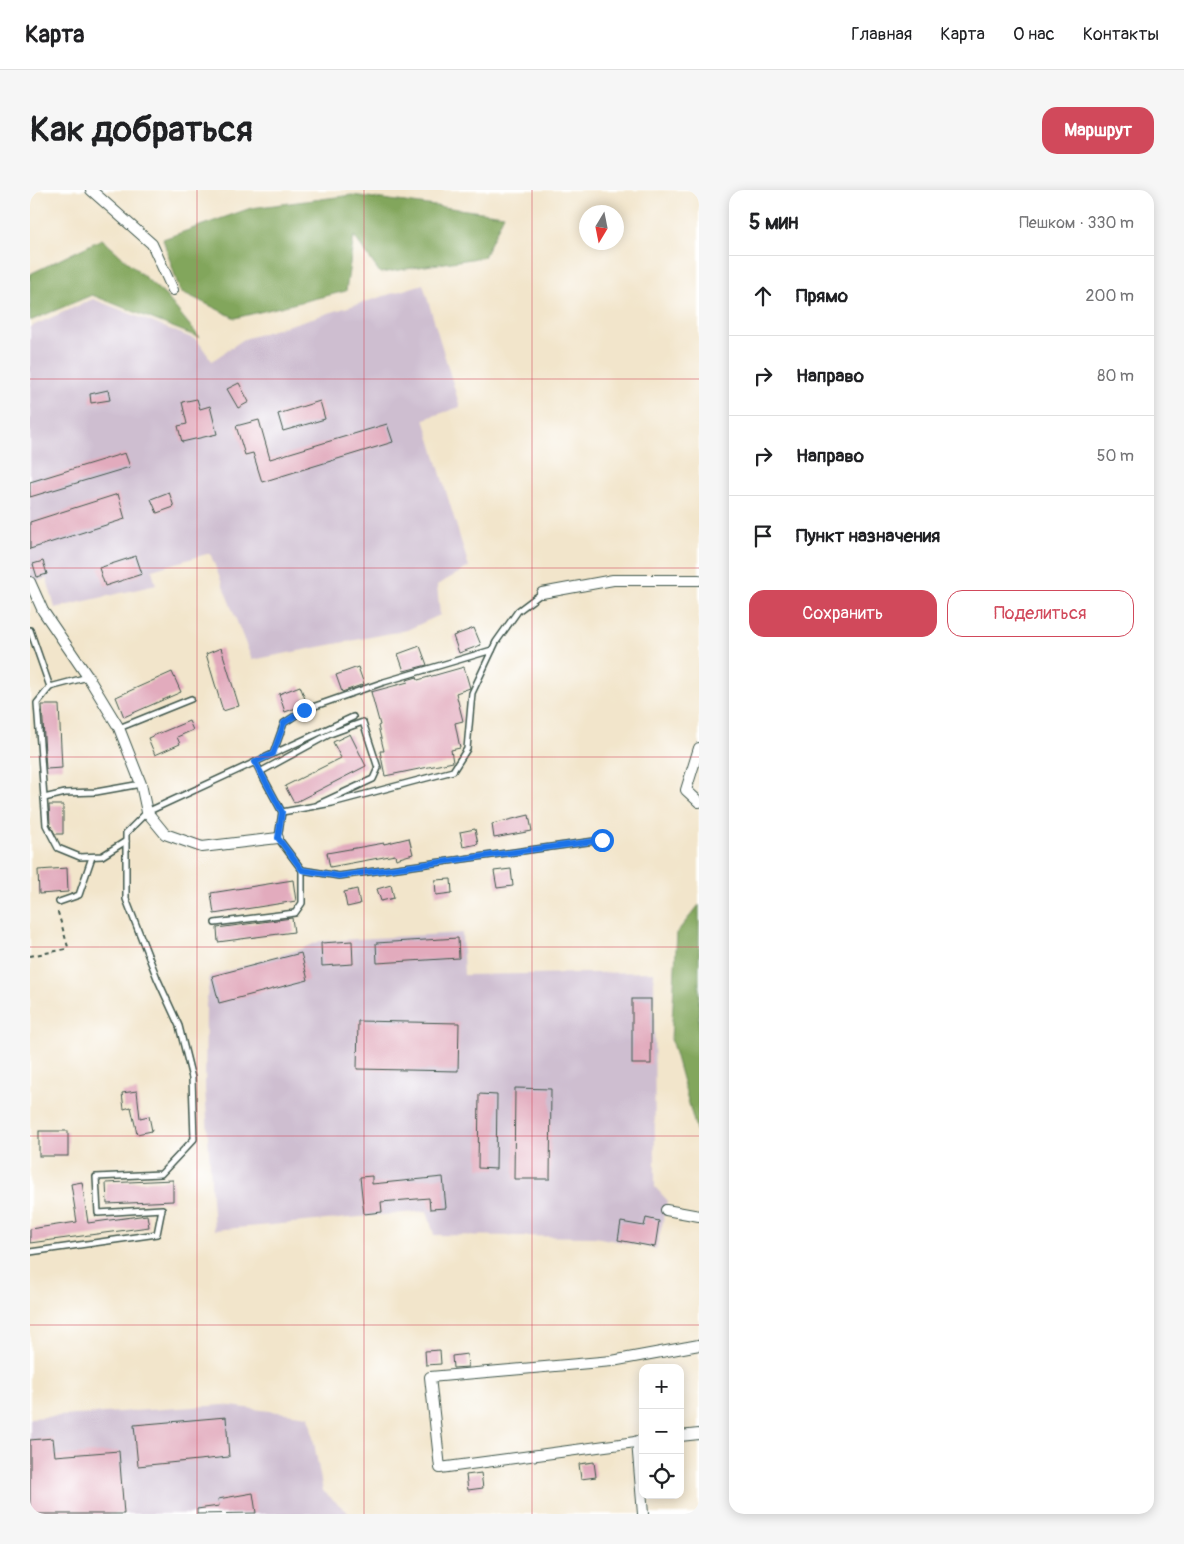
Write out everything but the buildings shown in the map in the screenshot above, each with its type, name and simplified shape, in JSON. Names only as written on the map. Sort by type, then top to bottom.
[{"type":"street","points":[[91,190],[152,244],[172,290]]},
{"type":"street","points":[[542,592],[613,580],[699,580]]},
{"type":"street","points":[[30,582],[34,600],[88,677],[119,728],[140,784],[148,812],[164,834],[202,847],[278,838]]},
{"type":"street","points":[[699,748],[686,790],[699,802]]},
{"type":"street","points":[[666,1210],[699,1216]]},
{"type":"street","points":[[639,1441],[440,1468],[430,1376],[612,1361],[699,1345]]},
{"type":"street","points":[[684,1436],[699,1434]]},
{"type":"street","points":[[641,1454],[643,1514]]},
{"type":"lane","points":[[282,812],[332,803],[453,771],[467,749],[472,693],[492,650],[518,611],[542,592]]},
{"type":"lane","points":[[30,630],[50,687]]},
{"type":"lane","points":[[273,754],[284,723],[304,710],[384,682],[492,650]]},
{"type":"lane","points":[[88,677],[50,687],[37,703],[46,825],[58,848],[80,857],[102,856],[126,841]]},
{"type":"lane","points":[[119,728],[191,699]]},
{"type":"lane","points":[[30,1252],[156,1234],[162,1209],[98,1213],[96,1177],[161,1174],[194,1139],[192,1078],[179,1026],[157,978],[126,899],[126,833],[148,812],[353,717]]},
{"type":"lane","points":[[260,772],[330,734],[363,722],[378,768],[373,779],[311,807]]},
{"type":"lane","points":[[215,923],[295,913],[302,903],[302,870],[278,838],[282,812],[255,762]]},
{"type":"lane","points":[[44,798],[65,793],[96,792],[140,784]]},
{"type":"lane","points":[[302,870],[339,876],[602,840]]},
{"type":"lane","points":[[59,902],[79,895],[92,856]]},
{"type":"path","points":[[30,956],[68,947],[56,904],[59,902]]},
{"type":"shaded area","points":[[423,284],[460,407],[424,419],[469,567],[437,585],[440,615],[407,630],[252,660],[210,553],[152,570],[156,585],[55,608],[47,579],[30,582],[30,327],[93,299],[197,340],[212,361],[244,339]]},
{"type":"shaded area","points":[[462,933],[464,975],[654,972],[655,1187],[668,1201],[656,1249],[595,1237],[434,1235],[427,1211],[214,1230],[205,1089],[206,1004],[210,976],[301,949],[320,941]]},
{"type":"shaded area","points":[[223,1405],[309,1416],[323,1491],[350,1514],[30,1514],[30,1418]]},
{"type":"green space","points":[[352,195],[504,215],[484,257],[380,273],[354,236],[346,291],[235,318],[180,291],[163,239],[251,208]]},
{"type":"green space","points":[[102,239],[166,296],[200,338],[92,295],[30,321],[30,274]]},
{"type":"green space","points":[[699,905],[699,1140],[671,1039],[677,932]]},
{"type":"route","points":[[304,710],[284,723],[273,754],[255,762],[282,812],[278,838],[302,870],[339,876],[602,840]]}]
